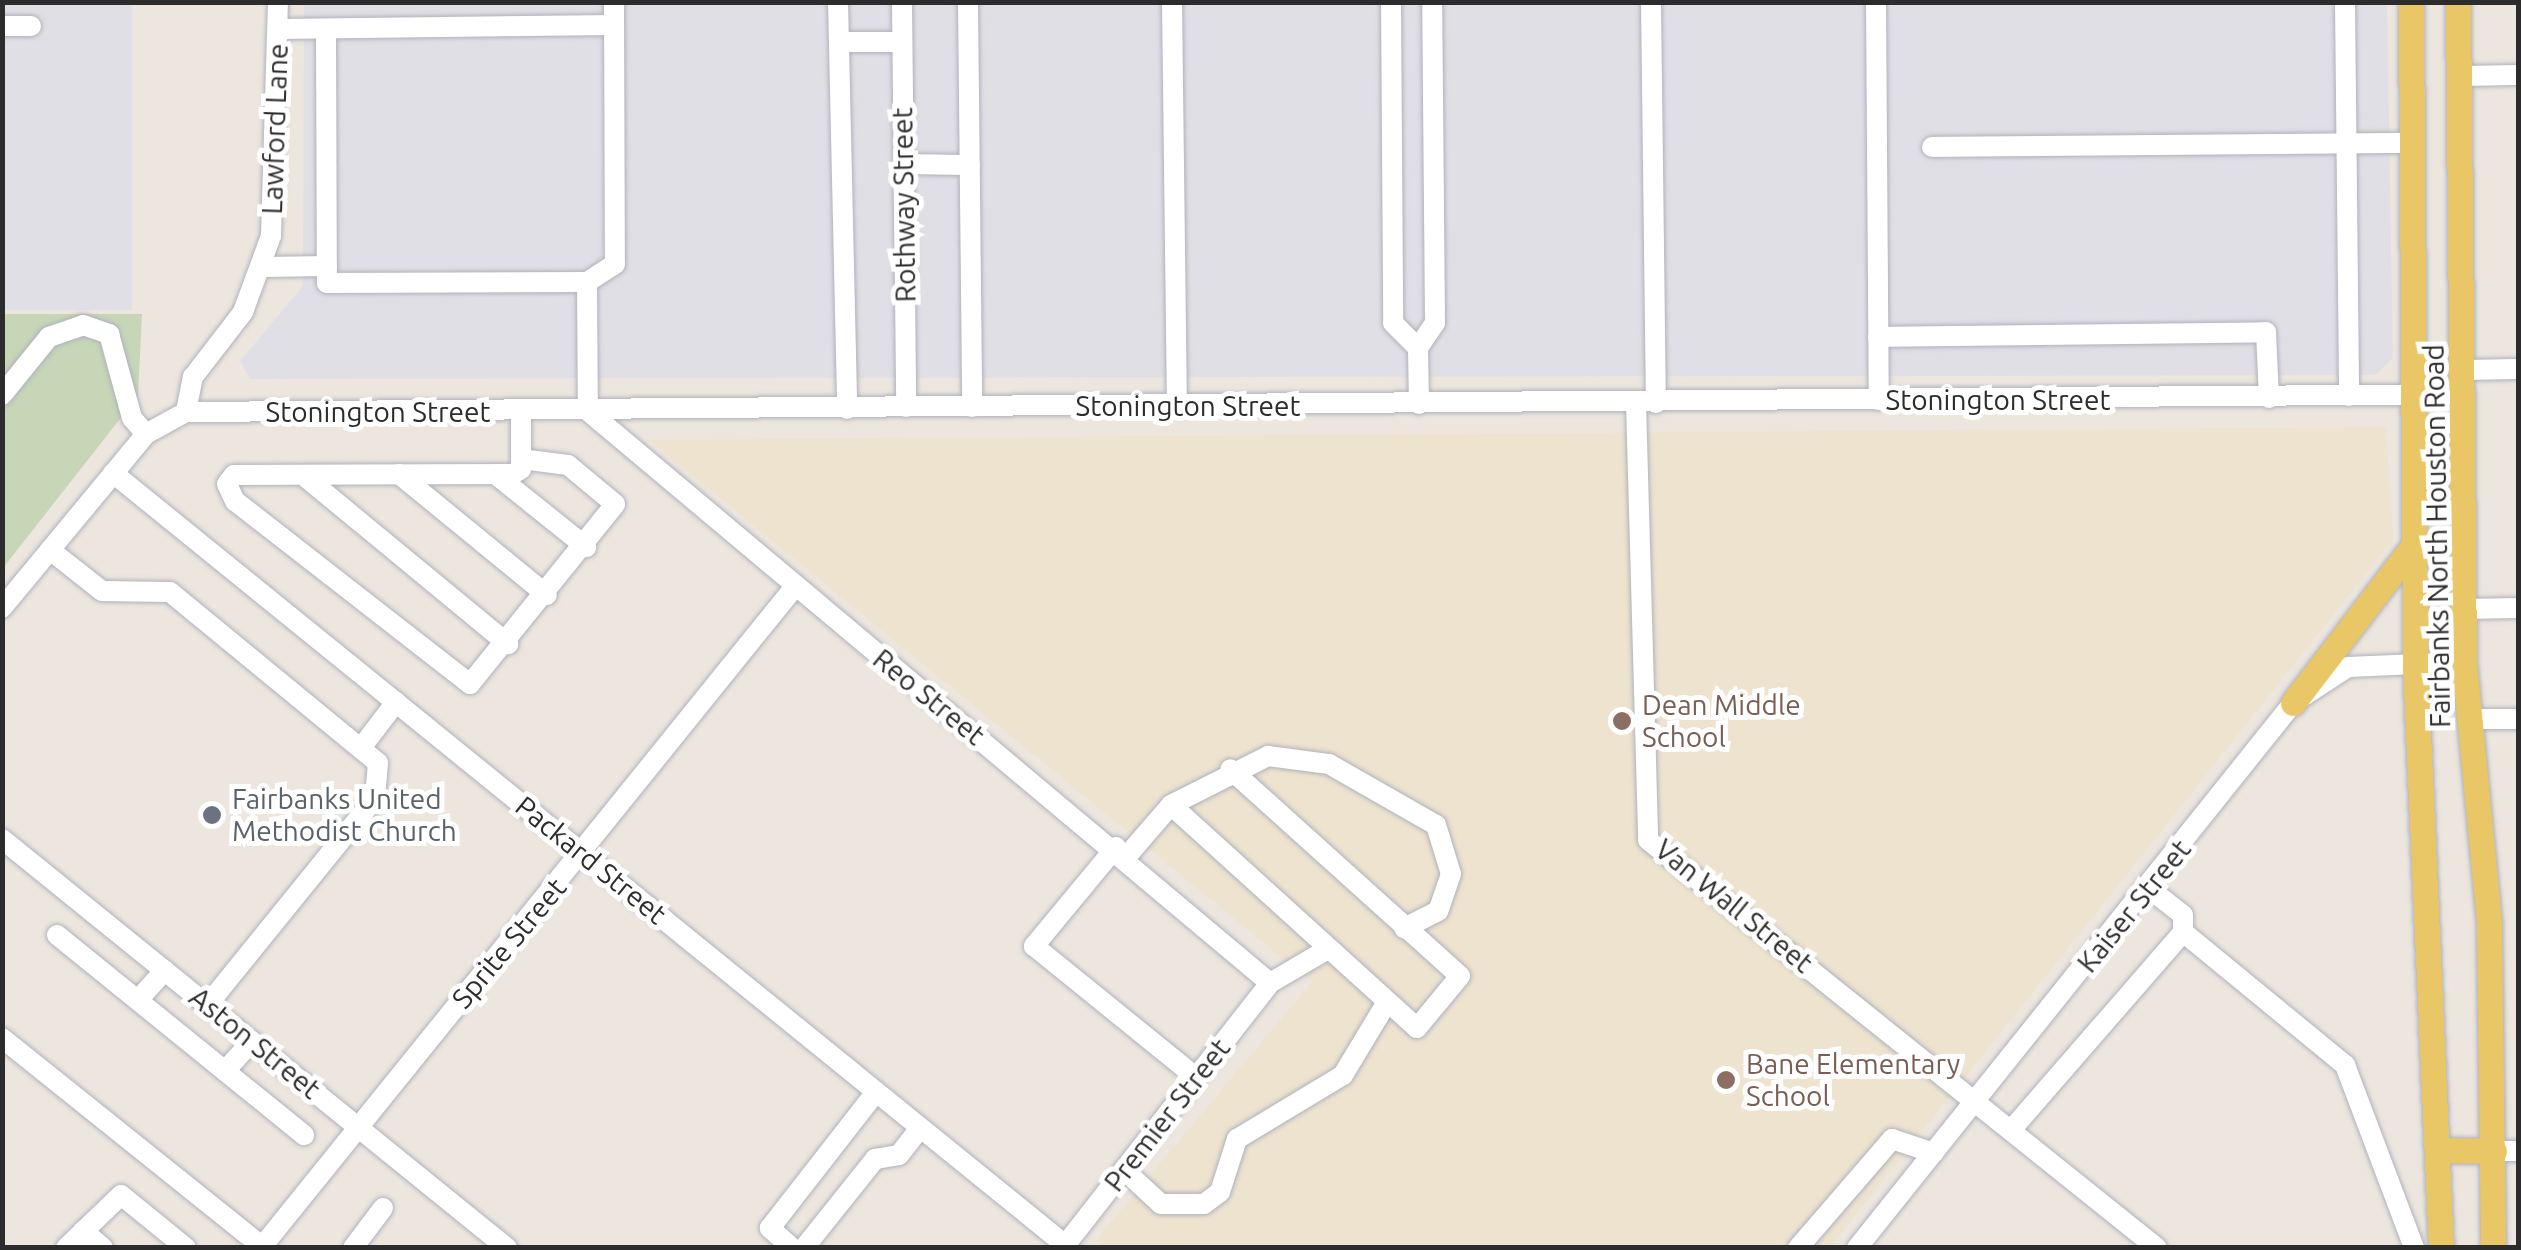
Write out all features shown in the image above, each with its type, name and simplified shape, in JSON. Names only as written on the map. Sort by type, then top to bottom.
[{"type":"main road","name":"Fairbanks North Houston Road","points":[[2411,2],[2416,664],[2440,1150],[2441,1248]]},
{"type":"main road","name":"Fairbanks North Houston Road","points":[[2458,2],[2464,662],[2506,1151],[2493,1248]]},
{"type":"main road","points":[[2293,702],[2414,544]]},
{"type":"main road","points":[[2440,1150],[2506,1151]]},
{"type":"street","name":"Lawford Lane","points":[[186,412],[193,377],[243,312],[263,267],[277,192],[278,2]]},
{"type":"street","points":[[326,29],[326,283],[587,282],[615,264],[614,2]]},
{"type":"street","points":[[838,2],[847,409]]},
{"type":"street","name":"Rothway Street","points":[[902,2],[906,407]]},
{"type":"street","points":[[968,2],[972,407]]},
{"type":"street","points":[[1172,2],[1178,406]]},
{"type":"street","points":[[1391,2],[1393,323],[1418,348]]},
{"type":"street","points":[[1419,404],[1418,348],[1435,322],[1432,2]]},
{"type":"street","points":[[1646,403],[1651,2]]},
{"type":"street","points":[[1876,2],[1879,400]]},
{"type":"street","points":[[2345,2],[2349,396]]},
{"type":"street","points":[[2,26],[31,26]]},
{"type":"street","points":[[278,29],[614,26]]},
{"type":"street","points":[[839,42],[902,42]]},
{"type":"street","points":[[2460,76],[2518,76]]},
{"type":"street","points":[[1932,147],[2412,143]]},
{"type":"street","points":[[904,164],[970,165]]},
{"type":"street","points":[[263,267],[326,266]]},
{"type":"street","points":[[587,282],[588,411]]},
{"type":"street","points":[[2,395],[49,337],[83,325],[109,334],[132,418],[146,434]]},
{"type":"street","points":[[1878,336],[2266,332],[2269,398]]},
{"type":"street","name":"Stonington Street","points":[[2,608],[146,434],[186,412],[2269,398],[2415,395],[2518,369]]},
{"type":"street","name":"Van Wall Street","points":[[1646,403],[1648,840],[1977,1100],[2154,1247]]},
{"type":"street","name":"Reo Street","points":[[588,411],[793,589],[1121,851],[1270,983]]},
{"type":"street","points":[[521,412],[522,470],[495,474],[234,475],[227,484],[235,501],[458,680],[480,678],[613,513],[611,496],[568,465],[522,459]]},
{"type":"street","name":"Packard Street","points":[[113,473],[1066,1246]]},
{"type":"street","points":[[303,474],[508,644]]},
{"type":"street","points":[[398,474],[547,595]]},
{"type":"street","points":[[495,474],[586,547]]},
{"type":"street","points":[[50,550],[102,591],[170,592],[364,744],[380,770],[376,798],[208,1004]]},
{"type":"street","name":"Sprite Street","points":[[261,1247],[584,854],[793,589]]},
{"type":"street","points":[[2464,609],[2518,608]]},
{"type":"street","name":"Kaiser Street","points":[[1856,1248],[2150,889],[2293,702],[2348,667],[2464,662]]},
{"type":"street","points":[[364,744],[396,702]]},
{"type":"street","points":[[2470,719],[2518,718]]},
{"type":"street","points":[[1196,1077],[1034,946],[1121,851],[1171,805],[1230,769],[1268,756],[1330,764],[1436,825],[1451,874],[1438,911],[1404,928]]},
{"type":"street","points":[[1171,805],[1326,950],[1418,1028],[1460,976],[1230,769]]},
{"type":"street","name":"Aston Street","points":[[2,839],[507,1248]]},
{"type":"street","points":[[2012,1129],[2183,932],[2183,916],[2150,889]]},
{"type":"street","points":[[2183,932],[2345,1065],[2414,1248]]},
{"type":"street","points":[[56,935],[304,1135]]},
{"type":"street","points":[[1270,983],[1326,950]]},
{"type":"street","points":[[138,1000],[165,970]]},
{"type":"street","name":"Premier Street","points":[[1066,1246],[1270,983]]},
{"type":"street","points":[[1124,1170],[1162,1204],[1204,1204],[1220,1192],[1237,1140],[1344,1075],[1387,1002]]},
{"type":"street","points":[[2,1038],[261,1247]]},
{"type":"street","points":[[225,1071],[252,1041]]},
{"type":"street","points":[[792,1248],[770,1228],[876,1092]]},
{"type":"street","points":[[804,1248],[875,1159],[899,1155],[920,1129]]},
{"type":"street","points":[[1798,1248],[1892,1139],[1934,1153]]},
{"type":"street","points":[[66,1248],[120,1196],[186,1248]]},
{"type":"street","points":[[352,1248],[384,1208]]},
{"type":"street","points":[[83,1231],[103,1248]]},
{"type":"shaded area","points":[[2,3],[132,3],[132,310],[2,310]]},
{"type":"shaded area","points":[[304,3],[2387,3],[2393,358],[2375,375],[250,379],[240,361],[303,286]]},
{"type":"shaded area","name":"Dean Middle School","points":[[2386,427],[2393,540],[1830,1247],[1104,1247],[1096,1240],[1312,982],[649,440]]},
{"type":"green space","points":[[3,314],[142,314],[138,396],[3,568]]},
{"type":"place","name":"Dean Middle School","points":[[1622,721]]},
{"type":"place","name":"Fairbanks United Methodist Church","points":[[212,815]]},
{"type":"place","name":"Bane Elementary School","points":[[1726,1080]]}]
